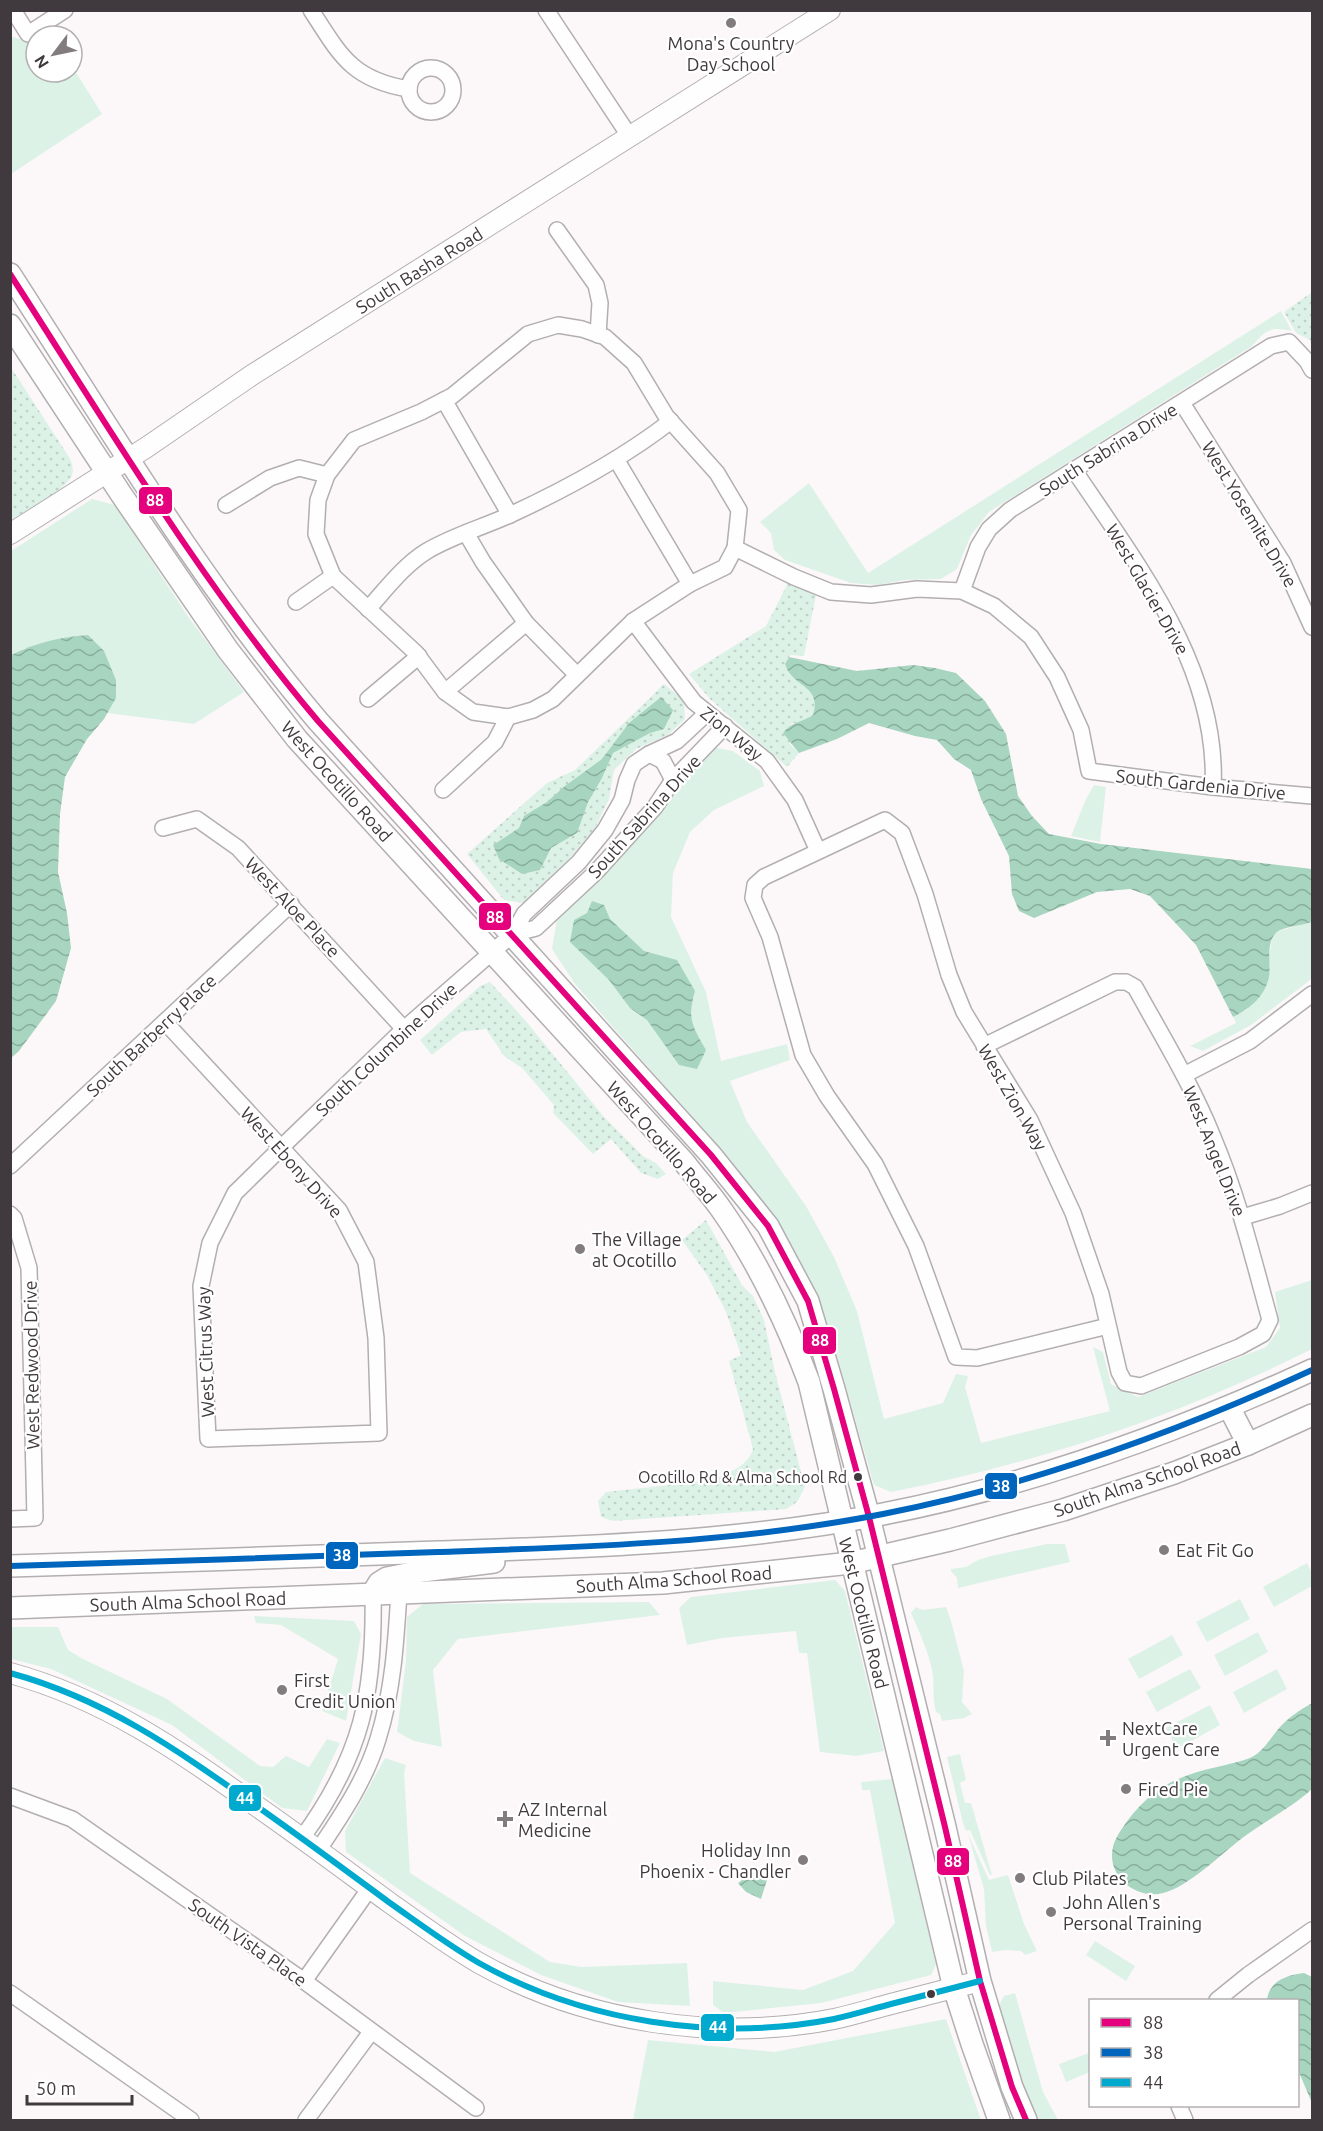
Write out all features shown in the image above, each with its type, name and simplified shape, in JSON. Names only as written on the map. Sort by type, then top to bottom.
[{"type":"main road","name":"West Ocotillo Road","points":[[10,274],[200,566],[273,668],[318,721],[711,1155],[768,1226],[808,1301],[834,1389],[869,1516],[980,1981],[1012,2087],[1026,2121]]},
{"type":"main road","name":"West Ocotillo Road","points":[[10,325],[228,650],[297,739],[692,1173],[721,1209],[764,1277],[789,1329],[809,1382],[954,1988],[999,2121]]},
{"type":"main road","points":[[692,1173],[708,1175],[727,1194],[751,1227],[782,1253]]},
{"type":"main road","name":"South Alma School Road","points":[[10,1566],[537,1549],[700,1539],[842,1521],[1046,1473],[1125,1447],[1229,1407],[1312,1370]]},
{"type":"main road","points":[[1229,1407],[1248,1444]]},
{"type":"main road","name":"South Alma School Road","points":[[10,1608],[663,1583],[851,1563],[1063,1510],[1174,1473],[1248,1444],[1312,1415]]},
{"type":"main road","points":[[373,1593],[387,1578],[422,1571],[490,1563],[537,1549]]},
{"type":"street","points":[[13,10],[28,34],[65,10]]},
{"type":"street","points":[[311,10],[336,49],[354,68],[380,83],[409,89]]},
{"type":"street","points":[[546,10],[630,137]]},
{"type":"street","name":"South Basha Road","points":[[10,534],[129,458],[252,375],[830,10]]},
{"type":"street","points":[[557,230],[596,285],[600,303],[598,335]]},
{"type":"street","points":[[558,325],[582,329],[605,337],[634,363],[671,421],[717,473],[739,510],[735,548],[725,567],[690,584],[633,621],[553,699],[533,710],[508,717],[472,712],[445,692],[419,656],[333,576],[316,534],[318,500],[327,476],[354,440],[444,400],[528,334],[558,325]]},
{"type":"street","name":"South Sabrina Drive","points":[[962,591],[978,547],[988,529],[1010,510],[1271,346],[1289,342],[1307,361],[1312,370]]},
{"type":"street","points":[[444,400],[510,515]]},
{"type":"street","name":"West Yosemite Drive","points":[[1182,403],[1283,563],[1312,627]]},
{"type":"street","points":[[368,609],[425,552],[466,532],[510,515],[592,474],[671,421]]},
{"type":"street","points":[[616,459],[690,584]]},
{"type":"street","points":[[226,505],[270,478],[299,468],[327,476]]},
{"type":"street","name":"West Glacier Drive","points":[[1074,470],[1127,549],[1182,641],[1207,711],[1212,742],[1213,787]]},
{"type":"street","points":[[466,532],[483,562],[526,622],[577,675]]},
{"type":"street","points":[[735,548],[831,592],[871,595],[917,589],[962,591]]},
{"type":"street","points":[[296,602],[333,576]]},
{"type":"street","name":"South Gardenia Drive","points":[[962,591],[994,606],[1031,637],[1057,677],[1081,730],[1089,771],[1213,787],[1312,796]]},
{"type":"street","name":"Zion Way","points":[[633,621],[694,702],[767,761],[795,800],[818,851]]},
{"type":"street","points":[[445,692],[526,622]]},
{"type":"street","points":[[368,699],[419,656]]},
{"type":"street","name":"South Sabrina Drive","points":[[513,934],[524,914],[579,862],[605,831],[622,800],[634,765],[649,754],[677,741],[707,713]]},
{"type":"street","points":[[442,790],[495,742],[508,717]]},
{"type":"street","name":"South Sabrina Drive","points":[[513,934],[536,928],[596,872],[655,807],[674,780],[725,726]]},
{"type":"street","points":[[649,754],[663,761],[674,780]]},
{"type":"street","name":"West Aloe Place","points":[[163,828],[197,819],[238,848],[404,1029]]},
{"type":"street","name":"West Zion Way","points":[[818,851],[885,820],[902,833],[925,894],[948,975],[964,1012],[1030,1120],[1073,1213],[1101,1294],[1119,1372],[1125,1383]]},
{"type":"street","points":[[818,851],[765,877],[754,885],[753,898],[770,937],[803,1055],[827,1096],[875,1164],[916,1246],[956,1357],[977,1358],[1108,1326]]},
{"type":"street","name":"South Barberry Place","points":[[10,1166],[291,904]]},
{"type":"street","name":"South Columbine Drive","points":[[281,1148],[404,1029],[513,934]]},
{"type":"street","name":"West Angel Drive","points":[[984,1046],[1115,982],[1126,982],[1135,987],[1184,1074],[1213,1136],[1243,1217],[1270,1320],[1263,1334],[1239,1347],[1141,1386],[1125,1383]]},
{"type":"street","points":[[1184,1074],[1250,1041],[1312,994]]},
{"type":"street","name":"West Ebony Drive","points":[[165,1022],[339,1210],[366,1262],[376,1338],[379,1433],[208,1439]]},
{"type":"street","name":"West Citrus Way","points":[[208,1439],[201,1286],[210,1244],[234,1193],[281,1148]]},
{"type":"street","points":[[1243,1217],[1312,1193]]},
{"type":"street","name":"West Redwood Drive","points":[[10,1215],[14,1218],[29,1268],[34,1518],[10,1519]]},
{"type":"street","points":[[319,1849],[355,1791],[378,1741],[392,1680],[399,1592]]},
{"type":"street","points":[[302,1838],[334,1790],[351,1757],[359,1734],[372,1664],[373,1593]]},
{"type":"street","points":[[10,1673],[75,1696],[146,1730],[319,1849],[447,1944],[514,1980],[589,2009],[648,2022],[734,2027],[795,2024],[834,2019],[980,1981]]},
{"type":"street","name":"South Vista Place","points":[[10,1796],[72,1819],[304,1981],[476,2108]]},
{"type":"street","points":[[304,1981],[370,1888]]},
{"type":"street","points":[[1219,1999],[1248,1975],[1312,1930]]},
{"type":"street","points":[[10,1993],[191,2121]]},
{"type":"street","points":[[306,2121],[371,2031]]},
{"type":"street","points":[[1179,2107],[1185,2121]]},
{"type":"shaded area","points":[[10,38],[24,40],[24,84],[83,84],[102,114],[11,174]]},
{"type":"shaded area","points":[[1312,292],[1312,348],[1310,340],[1296,333],[1284,312]]},
{"type":"shaded area","points":[[1281,311],[1292,331],[1274,329],[1265,333],[1252,346],[989,512],[971,535],[957,569],[941,579],[905,580],[877,585],[851,583],[785,560],[774,550],[771,533],[760,522],[809,483],[868,573]]},
{"type":"shaded area","points":[[10,366],[69,457],[73,470],[69,481],[63,487],[11,520]]},
{"type":"shaded area","points":[[92,499],[115,505],[187,615],[244,692],[194,724],[107,713],[116,698],[25,648],[11,655],[11,551]]},
{"type":"shaded area","points":[[788,583],[816,595],[804,656],[790,655],[785,664],[794,678],[810,691],[815,705],[813,715],[804,721],[791,724],[790,744],[799,753],[787,767],[710,699],[689,674],[766,626]]},
{"type":"shaded area","points":[[664,684],[684,700],[685,719],[668,735],[636,749],[614,770],[609,799],[595,828],[569,859],[524,903],[504,900],[467,854],[547,783],[575,770]]},
{"type":"shaded area","points":[[712,747],[733,751],[760,771],[764,786],[714,810],[690,832],[673,873],[671,917],[706,992],[721,1061],[787,1044],[790,1060],[730,1081],[747,1122],[806,1206],[834,1257],[857,1311],[884,1419],[943,1403],[956,1374],[968,1376],[965,1387],[981,1443],[1110,1411],[1093,1347],[1103,1352],[1111,1384],[1138,1397],[1266,1347],[1280,1328],[1275,1292],[1312,1280],[1312,1349],[1262,1373],[1159,1416],[1053,1452],[945,1481],[891,1492],[874,1485],[830,1332],[812,1286],[786,1235],[765,1204],[693,1118],[575,984],[552,949],[557,919],[668,803]]},
{"type":"shaded area","points":[[1094,785],[1106,787],[1100,842],[1071,836]]},
{"type":"shaded area","points":[[1312,922],[1312,978],[1251,1025],[1203,1051],[1190,1046],[1236,1023],[1233,1017],[1247,1010],[1270,951],[1272,937],[1278,931]]},
{"type":"shaded area","points":[[490,982],[525,1020],[604,1117],[643,1156],[656,1163],[666,1174],[658,1179],[641,1173],[611,1139],[593,1154],[553,1113],[554,1105],[522,1068],[504,1056],[486,1029],[461,1032],[432,1055],[420,1040],[480,986]]},
{"type":"shaded area","points":[[706,1220],[742,1285],[753,1296],[764,1320],[805,1487],[797,1502],[786,1509],[613,1521],[601,1517],[598,1501],[606,1492],[714,1480],[742,1465],[753,1449],[729,1361],[741,1355],[726,1312],[707,1275],[682,1240]]},
{"type":"shaded area","points":[[1047,1544],[1065,1544],[1070,1562],[958,1588],[957,1578],[951,1571],[951,1569],[966,1567],[991,1556]]},
{"type":"shaded area","points":[[1307,1563],[1312,1573],[1312,1586],[1274,1607],[1263,1587]]},
{"type":"shaded area","points":[[835,1580],[845,1591],[884,1751],[856,1756],[820,1752],[807,1653],[799,1653],[796,1631],[722,1638],[687,1645],[679,1608],[691,1597]]},
{"type":"shaded area","points":[[1240,1599],[1250,1619],[1207,1642],[1196,1622]]},
{"type":"shaded area","points":[[649,1602],[660,1615],[458,1639],[433,1670],[442,1747],[414,1741],[397,1732],[406,1661],[407,1617],[423,1604]]},
{"type":"shaded area","points":[[916,1607],[922,1610],[946,1607],[964,1671],[962,1702],[972,1714],[964,1718],[942,1721],[940,1714],[936,1712],[930,1663],[911,1613]]},
{"type":"shaded area","points":[[254,1616],[354,1621],[361,1634],[346,1721],[322,1711],[338,1659],[281,1625],[256,1623]]},
{"type":"shaded area","points":[[11,1627],[58,1627],[68,1650],[167,1699],[260,1766],[273,1767],[286,1756],[309,1767],[327,1739],[340,1743],[307,1811],[282,1808],[172,1725],[51,1669],[11,1659]]},
{"type":"shaded area","points":[[1258,1632],[1268,1652],[1225,1676],[1214,1655]]},
{"type":"shaded area","points":[[1172,1635],[1183,1655],[1139,1679],[1128,1659]]},
{"type":"shaded area","points":[[1190,1669],[1201,1688],[1157,1712],[1146,1692]]},
{"type":"shaded area","points":[[1277,1669],[1287,1689],[1244,1713],[1233,1692]]},
{"type":"shaded area","points":[[1210,1705],[1220,1725],[1177,1749],[1166,1728]]},
{"type":"shaded area","points":[[960,1754],[966,1780],[960,1783],[965,1803],[971,1803],[992,1875],[970,1830],[966,1831],[963,1823],[947,1757]]},
{"type":"shaded area","points":[[385,1758],[406,1765],[404,1773],[410,1873],[550,1962],[582,1967],[687,1963],[690,2006],[618,2002],[541,1975],[465,1936],[346,1852],[345,1831]]},
{"type":"shaded area","points":[[892,1779],[936,1964],[931,1975],[821,2003],[724,2013],[713,2005],[713,1981],[803,1990],[853,1971],[895,1923],[870,1790],[862,1790],[861,1782]]},
{"type":"shaded area","points":[[968,1834],[989,1880],[1008,1875],[1024,1924],[1037,1951],[1025,1955],[1021,1951],[992,1952],[986,1926],[984,1889]]},
{"type":"shaded area","points":[[1095,1941],[1135,1966],[1126,1981],[1086,1955]]},
{"type":"shaded area","points":[[1015,1993],[1043,2092],[1058,2120],[1038,2120],[1022,2084],[998,2007],[1004,1996]]},
{"type":"shaded area","points":[[946,2019],[981,2120],[633,2120],[648,2040],[774,2052]]},
{"type":"shaded area","points":[[1089,2053],[1089,2072],[1066,2082],[1059,2064]]},
{"type":"water","points":[[88,635],[104,651],[116,680],[116,698],[104,719],[87,739],[65,777],[60,814],[58,872],[67,913],[71,948],[56,1001],[19,1051],[11,1058],[11,655],[48,641]]},
{"type":"water","points":[[789,657],[857,671],[913,665],[956,673],[985,701],[1006,734],[1018,796],[1049,834],[1101,844],[1312,869],[1312,922],[1284,929],[1273,936],[1267,984],[1251,1006],[1233,1017],[1196,945],[1150,896],[1130,889],[1097,892],[1034,918],[1019,911],[1012,894],[1009,856],[981,799],[971,770],[954,759],[937,740],[869,723],[837,739],[799,753],[783,733],[794,724],[813,715],[815,705],[810,692],[789,672],[785,664]]},
{"type":"water","points":[[661,697],[673,710],[664,729],[650,733],[613,753],[588,802],[577,833],[551,848],[540,870],[522,874],[499,859],[493,845],[519,828],[524,816],[547,802],[602,759],[629,723]]},
{"type":"water","points":[[592,901],[604,905],[610,919],[644,951],[677,960],[695,991],[691,1008],[692,1022],[706,1050],[697,1069],[679,1065],[647,1020],[630,1008],[609,980],[570,942],[574,920],[587,913]]},
{"type":"water","points":[[1312,1703],[1312,1789],[1245,1836],[1184,1884],[1163,1893],[1153,1894],[1143,1893],[1125,1884],[1114,1867],[1113,1847],[1126,1823],[1144,1802],[1177,1779],[1252,1757],[1264,1748],[1287,1720]]},
{"type":"water","points":[[755,1871],[767,1880],[761,1899],[746,1892],[738,1883]]},
{"type":"water","points":[[1304,1973],[1312,1977],[1312,2103],[1299,2072],[1299,1999],[1267,1999],[1271,1988],[1280,1980]]},
{"type":"transit line","name":"88","points":[[10,274],[157,503],[234,614],[275,668],[318,721],[711,1155],[768,1226],[808,1301],[834,1389],[869,1517],[980,1981],[1012,2087],[1026,2120]]},
{"type":"transit line","name":"38","points":[[10,1566],[606,1545],[717,1537],[828,1524],[939,1502],[1102,1455],[1208,1415],[1312,1370]]},
{"type":"transit line","name":"44","points":[[10,1673],[45,1684],[108,1711],[168,1745],[456,1949],[520,1983],[562,2000],[606,2013],[652,2022],[698,2027],[789,2026],[834,2019],[980,1981]]},
{"type":"place","name":"Mona's Country Day School","points":[[731,23]]},
{"type":"place","name":"The Village at Ocotillo","points":[[580,1249]]},
{"type":"place","name":"Ocotillo Rd & Alma School Rd","points":[[858,1477]]},
{"type":"place","name":"Eat Fit Go","points":[[1164,1550]]},
{"type":"place","name":"First Credit Union","points":[[282,1690]]},
{"type":"place","name":"NextCare Urgent Care","points":[[1108,1738]]},
{"type":"place","name":"Fired Pie","points":[[1126,1789]]},
{"type":"place","name":"AZ Internal Medicine","points":[[505,1819]]},
{"type":"place","name":"Holiday Inn Phoenix - Chandler","points":[[803,1860]]},
{"type":"place","name":"Club Pilates","points":[[1020,1878]]},
{"type":"place","name":"John Allen's Personal Training","points":[[1051,1912]]}]
